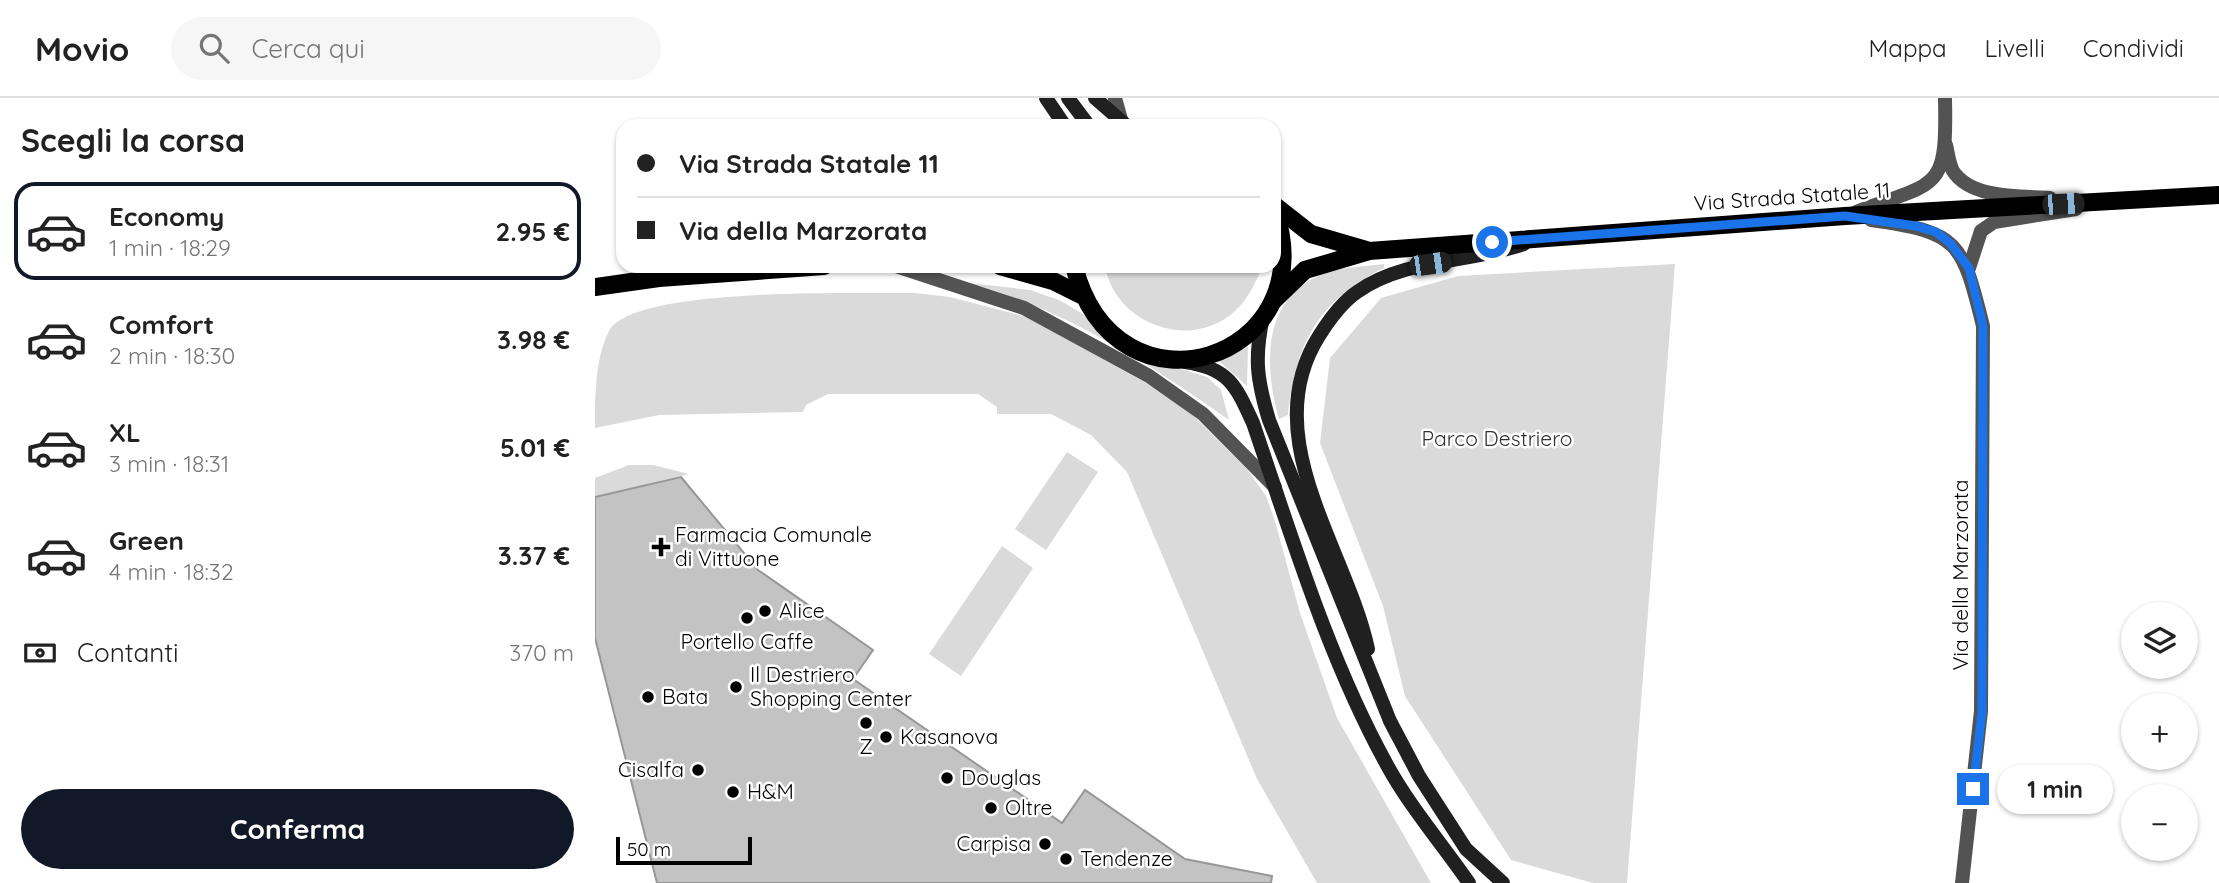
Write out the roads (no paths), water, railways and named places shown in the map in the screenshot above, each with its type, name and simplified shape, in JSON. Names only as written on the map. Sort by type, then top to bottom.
[{"type":"main road","points":[[1047,98],[1060,119]]},
{"type":"main road","points":[[1067,98],[1084,119]]},
{"type":"main road","points":[[1095,98],[1118,119]]},
{"type":"main road","name":"Via Strada Statale 11","points":[[1274,300],[1305,270],[1369,251],[1845,216],[2219,195]]},
{"type":"main road","name":"Via Strada Statale 11","points":[[1281,212],[1311,234],[1369,251]]},
{"type":"main road","points":[[1167,359],[1198,358],[1229,348],[1254,329],[1274,300],[1284,271],[1281,230]]},
{"type":"main road","points":[[1375,685],[1362,621],[1303,468],[1296,411],[1301,373],[1313,345],[1332,316],[1356,292],[1389,276],[1430,264],[1492,255],[1541,238]]},
{"type":"main road","points":[[595,287],[725,273]]},
{"type":"main road","points":[[1025,273],[1053,281],[1081,295]]},
{"type":"main road","points":[[1076,273],[1081,295],[1095,319],[1115,339],[1140,352],[1206,365],[1236,386],[1253,423],[1348,683],[1387,765],[1416,812],[1469,883]]},
{"type":"main road","points":[[1263,317],[1257,344],[1256,375],[1269,420],[1390,721],[1439,808],[1466,849],[1503,883]]},
{"type":"street","points":[[1115,98],[1122,119]]},
{"type":"street","points":[[1845,216],[1918,190],[1931,181],[1943,165],[1946,145],[1945,98]]},
{"type":"street","points":[[1946,145],[1952,170],[1962,181],[1981,190],[2004,195],[2118,202]]},
{"type":"street","points":[[1969,268],[1981,231],[1994,222],[2118,202]]},
{"type":"street","name":"Via della Marzorata","points":[[1845,216],[1936,232],[1950,243],[1969,268],[1983,326],[1982,712],[1962,883]]},
{"type":"street","points":[[917,273],[1024,308],[1149,376],[1203,414],[1275,487]]},
{"type":"place","name":"Farmacia Comunale di Vittuone","points":[[661,547]]},
{"type":"place","name":"Alice","points":[[765,611]]},
{"type":"place","name":"Portello Caffe","points":[[747,618]]},
{"type":"place","name":"Il Destriero Shopping Center","points":[[736,687]]},
{"type":"place","name":"Bata","points":[[648,697]]},
{"type":"place","name":"Z","points":[[866,723]]},
{"type":"place","name":"Kasanova","points":[[886,737]]},
{"type":"place","name":"Cisalfa","points":[[698,770]]},
{"type":"place","name":"Douglas","points":[[947,778]]},
{"type":"place","name":"H&M","points":[[733,792]]},
{"type":"place","name":"Oltre","points":[[991,808]]},
{"type":"place","name":"Carpisa","points":[[1045,844]]},
{"type":"place","name":"Tendenze","points":[[1066,859]]},
{"type":"park label","name":"Parco Destriero","points":[[1497,439]]}]
